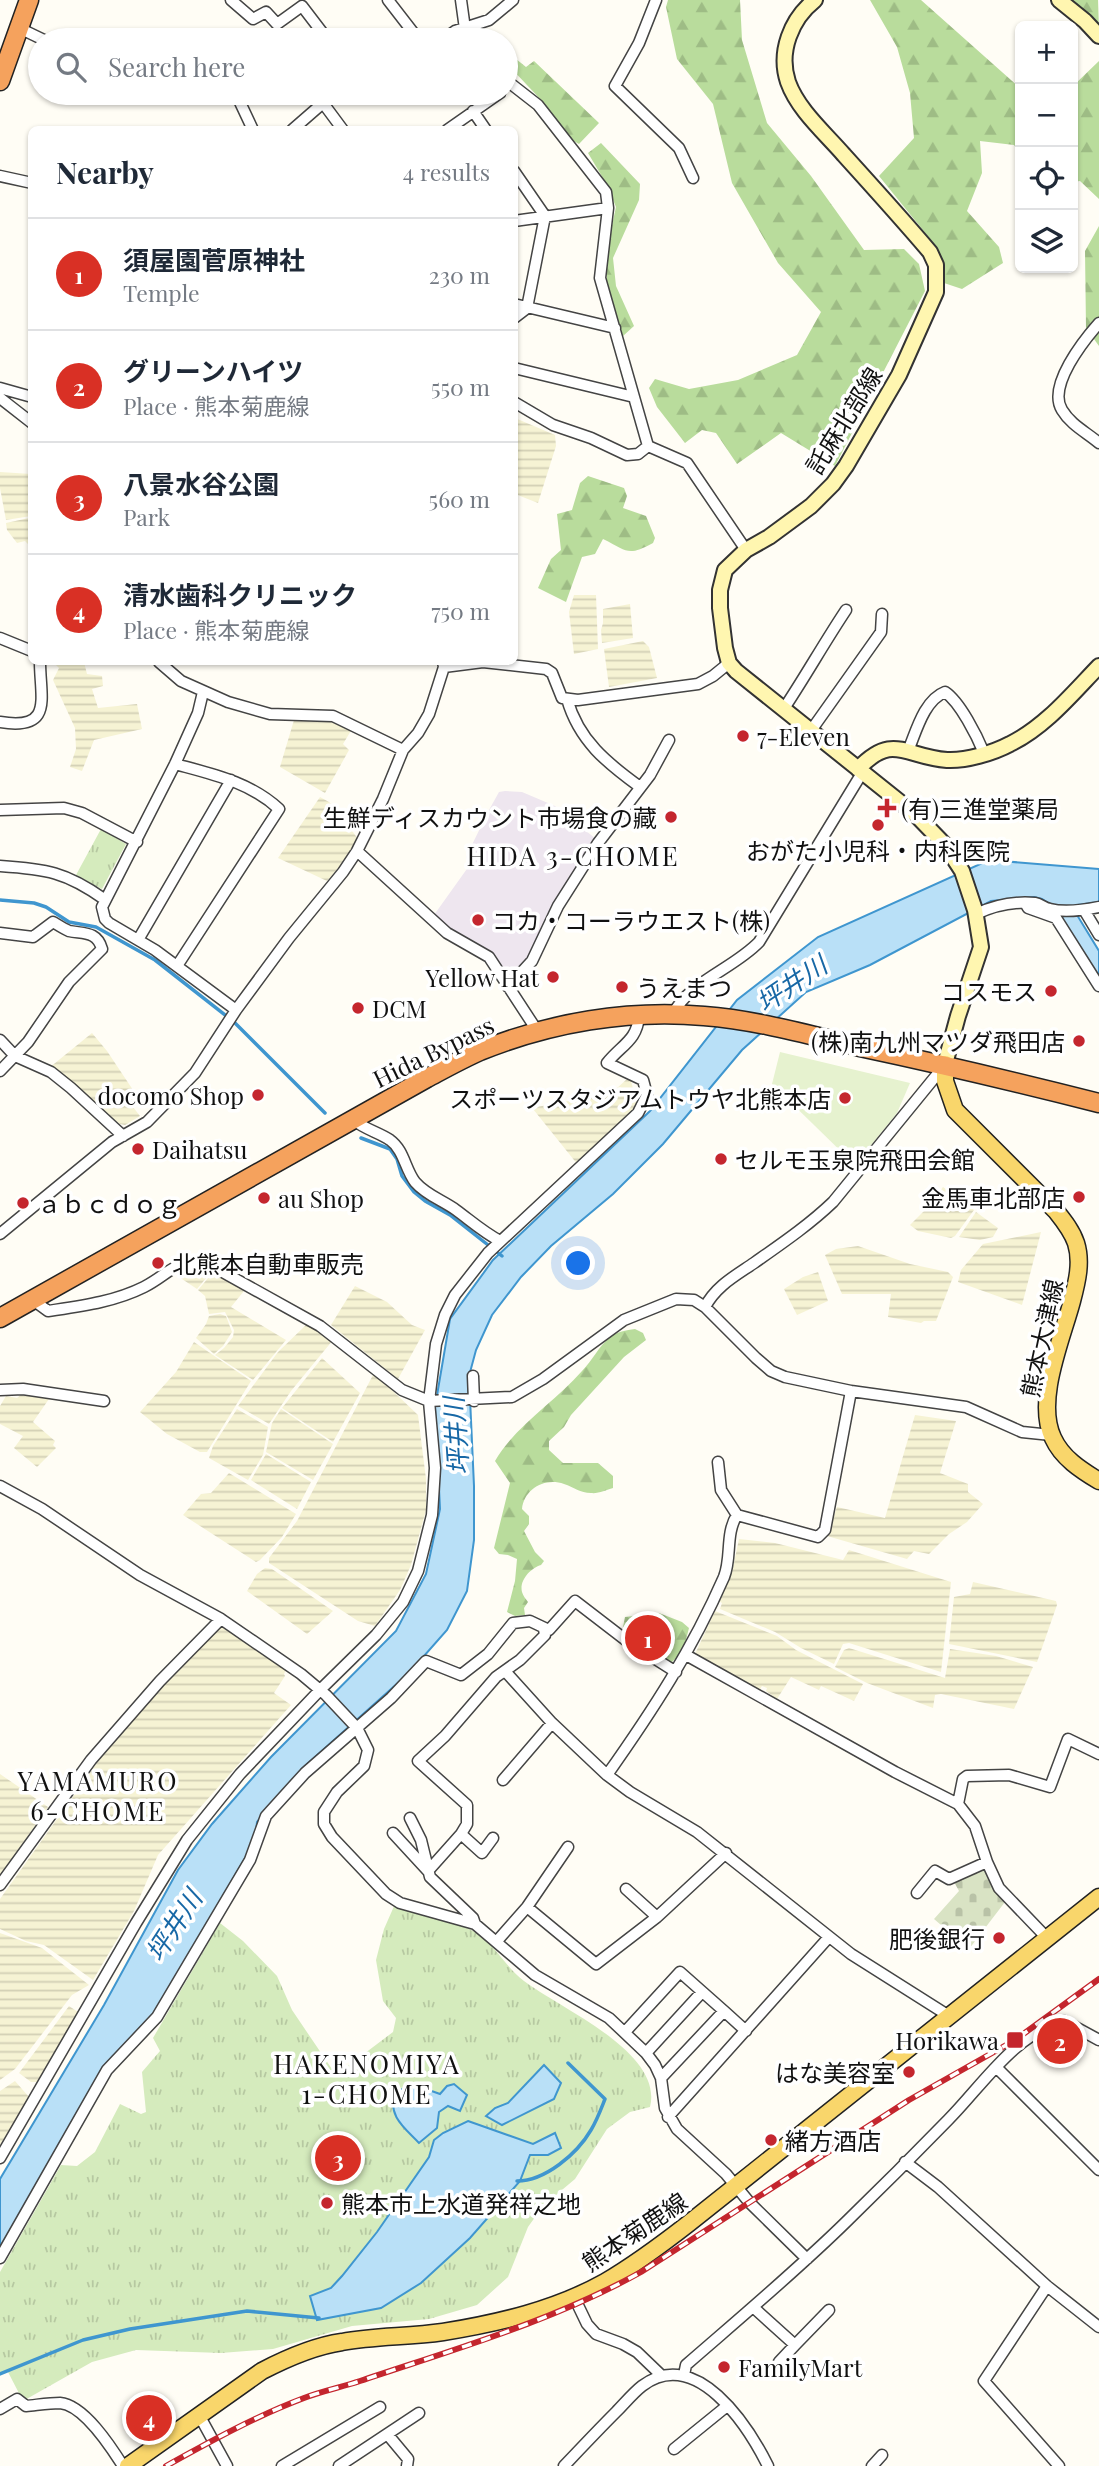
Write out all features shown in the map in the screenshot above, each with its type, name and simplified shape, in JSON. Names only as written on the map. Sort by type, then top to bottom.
[{"type":"highway","points":[[0,81],[29,0]]},
{"type":"highway","name":"Hida Bypass","points":[[0,1318],[352,1119],[476,1053],[538,1032],[615,1017],[673,1014],[705,1016],[771,1026],[1099,1102]]},
{"type":"main road","name":"託麻北部線","points":[[729,663],[720,608],[720,590],[725,570],[746,550],[797,518],[833,484],[899,375],[936,292],[936,265],[930,252],[801,106],[790,88],[784,64],[786,47],[795,24],[815,0]]},
{"type":"main road","points":[[1059,0],[1099,36]]},
{"type":"main road","points":[[729,663],[783,710],[923,822],[945,845],[962,871],[975,912],[981,947],[945,1065]]},
{"type":"main road","points":[[860,771],[880,750],[901,749],[950,760],[1008,745],[1036,729],[1099,666]]},
{"type":"main road","name":"熊本大津線","points":[[945,1065],[945,1081],[955,1111],[1056,1212],[1069,1228],[1076,1244],[1079,1264],[1075,1291],[1047,1394],[1051,1435],[1070,1461],[1099,1482]]},
{"type":"main road","name":"熊本菊鹿線","points":[[125,2466],[262,2371],[313,2349],[342,2342],[439,2333],[530,2313],[574,2297],[638,2262],[1099,1896]]},
{"type":"street","points":[[230,0],[253,19],[266,12],[277,24],[302,6],[319,28]]},
{"type":"street","points":[[387,0],[409,28]]},
{"type":"street","points":[[461,0],[465,28]]},
{"type":"street","points":[[468,28],[489,20],[513,0]]},
{"type":"street","points":[[656,0],[639,43],[615,86],[679,148],[693,178]]},
{"type":"street","points":[[19,28],[28,32]]},
{"type":"street","points":[[518,91],[538,105],[606,192],[608,208],[600,278],[648,446]]},
{"type":"street","points":[[241,105],[251,126]]},
{"type":"street","points":[[297,126],[321,105]]},
{"type":"street","points":[[324,105],[340,126]]},
{"type":"street","points":[[452,126],[482,105]]},
{"type":"street","points":[[473,111],[483,126]]},
{"type":"street","points":[[0,176],[28,182]]},
{"type":"street","points":[[518,177],[545,216],[527,308],[518,315]]},
{"type":"street","points":[[518,220],[608,208]]},
{"type":"street","points":[[518,305],[615,328]]},
{"type":"street","points":[[1099,323],[1068,368],[1058,393],[1060,408],[1074,425],[1099,443]]},
{"type":"street","points":[[518,369],[634,397]]},
{"type":"street","points":[[0,388],[28,396]]},
{"type":"street","points":[[0,398],[28,420]]},
{"type":"street","points":[[518,404],[553,425],[591,438],[627,455],[638,454],[648,446]]},
{"type":"street","points":[[648,446],[687,463],[746,550]]},
{"type":"street","points":[[783,710],[846,610]]},
{"type":"street","points":[[810,732],[881,632],[882,614]]},
{"type":"street","points":[[0,638],[28,649]]},
{"type":"street","points":[[510,665],[546,669],[552,673],[562,698],[578,700],[698,684],[713,677],[729,663]]},
{"type":"street","points":[[0,722],[19,725],[29,722],[40,711],[43,702],[40,665]]},
{"type":"street","points":[[162,665],[181,681],[203,692],[257,712],[333,716],[402,750]]},
{"type":"street","points":[[0,1234],[123,1136],[147,1122],[195,1073],[236,1010],[357,851],[383,799],[402,750],[418,733],[429,714],[444,665]]},
{"type":"street","points":[[0,1072],[33,1035],[69,982],[102,949],[104,899],[136,842],[174,764],[198,713],[203,692]]},
{"type":"street","points":[[908,751],[926,710],[935,698],[944,692],[950,696],[969,723],[984,753]]},
{"type":"street","points":[[567,699],[570,711],[596,752],[640,787]]},
{"type":"street","points":[[508,987],[532,961],[558,906],[584,864],[650,775],[669,740]]},
{"type":"street","points":[[174,764],[231,779],[267,798],[279,809],[177,966]]},
{"type":"street","points":[[673,1014],[687,995],[736,963],[759,942],[860,771]]},
{"type":"street","points":[[138,940],[231,779]]},
{"type":"street","points":[[0,810],[64,808],[82,813],[136,842]]},
{"type":"street","points":[[357,851],[447,933],[489,957],[538,1032]]},
{"type":"street","points":[[0,866],[54,872],[72,879],[104,899]]},
{"type":"street","points":[[975,912],[995,905],[1025,903],[1039,904],[1052,910],[1099,907]]},
{"type":"street","points":[[1025,903],[1028,908],[1056,918],[1099,986]]},
{"type":"street","points":[[1081,910],[1099,935]]},
{"type":"street","points":[[0,933],[33,937],[53,922],[69,930],[90,934],[103,931],[138,940],[236,1010]]},
{"type":"street","points":[[0,2158],[187,1840],[240,1774],[323,1693],[384,1627],[403,1601],[418,1571],[432,1514],[436,1344],[445,1315],[455,1295],[474,1269],[500,1241],[620,1133],[645,1104],[647,1095],[643,1080],[607,1063],[634,1037],[638,1030],[639,1016]]},
{"type":"street","points":[[0,1040],[15,1056],[51,1072],[104,1116],[123,1136]]},
{"type":"street","points":[[705,1307],[713,1293],[730,1279],[818,1216],[833,1202],[945,1065]]},
{"type":"street","points":[[352,1119],[390,1140],[399,1150],[410,1175],[425,1192],[457,1210],[479,1229],[500,1241]]},
{"type":"street","points":[[33,1300],[48,1311],[107,1301],[144,1287],[184,1261],[203,1261],[320,1326],[401,1390],[433,1402],[512,1398],[543,1379],[624,1320],[660,1303],[676,1299],[694,1300],[705,1307],[771,1371],[785,1377],[851,1391],[966,1407],[1022,1432],[1051,1435]]},
{"type":"street","points":[[471,1400],[473,1376]]},
{"type":"street","points":[[0,1390],[23,1389],[104,1401]]},
{"type":"street","points":[[718,1462],[721,1490],[737,1515],[818,1538],[823,1534],[851,1391]]},
{"type":"street","points":[[0,1486],[42,1508],[140,1575],[221,1619],[301,1674],[323,1693],[354,1724],[368,1750],[364,1766],[337,1792],[324,1812],[324,1824],[332,1837],[386,1894],[400,1903],[475,1924],[535,1975],[609,2018],[625,2032],[646,2053],[661,2078],[668,2117],[677,2129],[807,2259]]},
{"type":"street","points":[[607,1775],[661,1698],[686,1656],[725,1575],[729,1535],[737,1515]]},
{"type":"street","points":[[0,2258],[107,2070],[158,2017],[250,1860],[266,1816],[354,1724],[391,1698],[426,1661],[461,1675],[488,1654],[513,1623],[530,1621],[550,1630],[575,1601],[627,1641],[676,1672]]},
{"type":"street","points":[[0,1885],[91,1760],[160,1681],[221,1619]]},
{"type":"street","points":[[428,1871],[461,1835],[467,1824],[467,1805],[418,1761],[445,1736],[487,1687],[545,1635],[544,1629]]},
{"type":"street","points":[[686,1656],[958,1804],[975,1825],[987,1862],[1004,1895],[1046,1938]]},
{"type":"street","points":[[505,1671],[552,1723],[607,1775],[726,1853],[829,1937],[872,1968],[949,2016]]},
{"type":"street","points":[[503,1780],[552,1723]]},
{"type":"street","points":[[958,1804],[963,1779],[967,1776],[1009,1775],[1050,1787],[1068,1739],[1099,1755]]},
{"type":"street","points":[[410,1818],[421,1840],[430,1877],[473,1918],[475,1924]]},
{"type":"street","points":[[393,1833],[428,1871]]},
{"type":"street","points":[[461,1835],[482,1853],[493,1838]]},
{"type":"street","points":[[497,1941],[527,1907],[568,1847]]},
{"type":"street","points":[[527,1907],[596,1964],[657,1917],[726,1853]]},
{"type":"street","points":[[917,1893],[935,1871],[951,1878],[987,1862]]},
{"type":"street","points":[[626,1889],[657,1917]]},
{"type":"street","points":[[668,2117],[829,1937]]},
{"type":"street","points":[[625,2032],[680,1972],[746,2031]]},
{"type":"street","points":[[646,2053],[702,1992]]},
{"type":"street","points":[[661,2078],[724,2011]]},
{"type":"street","points":[[684,2375],[686,2365],[807,2259],[1023,2042],[1064,2021],[1099,2040]]},
{"type":"street","points":[[997,2068],[1099,2170]]},
{"type":"street","points":[[905,2162],[938,2187],[1047,2286],[1099,2327]]},
{"type":"street","points":[[1047,2286],[984,2381],[1059,2466]]},
{"type":"street","points":[[574,2297],[587,2324],[596,2334],[637,2351],[662,2376]]},
{"type":"street","points":[[753,2307],[795,2345]]},
{"type":"street","points":[[779,2362],[829,2311]]},
{"type":"street","points":[[564,2466],[642,2386],[662,2376],[684,2375],[701,2382],[727,2406],[752,2434],[768,2466]]},
{"type":"street","points":[[0,2409],[17,2399],[26,2406],[61,2403],[70,2406],[98,2431],[125,2466]]},
{"type":"street","points":[[674,2449],[727,2406]]},
{"type":"street","points":[[282,2466],[380,2407]]},
{"type":"street","points":[[339,2466],[419,2413]]},
{"type":"street","points":[[199,2415],[227,2466]]},
{"type":"street","points":[[388,2435],[408,2459],[407,2466]]},
{"type":"street","points":[[873,2466],[882,2455]]},
{"type":"shaded area","points":[[518,419],[555,435],[556,446],[538,503],[518,495]]},
{"type":"shaded area","points":[[0,472],[28,474],[28,516],[6,520]]},
{"type":"shaded area","points":[[28,518],[28,544],[25,541],[17,543],[7,530],[6,523]]},
{"type":"shaded area","points":[[574,595],[596,595],[598,649],[574,654],[569,612]]},
{"type":"shaded area","points":[[630,604],[633,638],[602,643],[603,609]]},
{"type":"shaded area","points":[[643,641],[649,647],[657,678],[609,687],[604,649]]},
{"type":"shaded area","points":[[56,665],[85,665],[87,674],[102,676],[103,686],[92,689],[98,708],[137,704],[142,729],[94,740],[82,771],[70,767],[76,749],[75,728],[53,680],[59,668]]},
{"type":"shaded area","points":[[294,720],[333,721],[352,729],[343,744],[349,750],[325,793],[280,767]]},
{"type":"shaded area","points":[[499,792],[522,792],[555,806],[596,839],[555,904],[532,956],[514,979],[508,979],[434,915],[469,866],[466,857]]},
{"type":"shaded area","points":[[320,797],[337,810],[358,839],[327,881],[278,858]]},
{"type":"shaded area","points":[[92,1033],[139,1099],[133,1107],[140,1116],[125,1125],[120,1124],[49,1068]]},
{"type":"shaded area","points":[[627,1079],[631,1081],[637,1104],[578,1165],[533,1109],[616,1089]]},
{"type":"shaded area","points":[[943,1187],[974,1210],[951,1238],[918,1231],[910,1225]]},
{"type":"shaded area","points":[[976,1212],[998,1228],[993,1237],[980,1240],[959,1237]]},
{"type":"shaded area","points":[[1041,1232],[1022,1305],[958,1282],[961,1270],[983,1244]]},
{"type":"shaded area","points":[[858,1246],[910,1264],[948,1272],[953,1277],[936,1321],[921,1323],[888,1317],[891,1294],[842,1294],[825,1255],[836,1249]]},
{"type":"shaded area","points":[[191,1266],[212,1271],[197,1289],[173,1273]]},
{"type":"shaded area","points":[[214,1271],[244,1291],[231,1307],[286,1340],[253,1380],[215,1355],[233,1337],[234,1330],[225,1312],[209,1314],[205,1296],[198,1290]]},
{"type":"shaded area","points":[[818,1272],[828,1301],[797,1315],[784,1289],[803,1277]]},
{"type":"shaded area","points":[[355,1286],[387,1302],[412,1325],[425,1330],[398,1379],[331,1325]]},
{"type":"shaded area","points":[[209,1316],[226,1316],[232,1332],[214,1354],[196,1338]]},
{"type":"shaded area","points":[[306,1325],[333,1340],[291,1391],[269,1424],[238,1406],[278,1352]]},
{"type":"shaded area","points":[[194,1342],[251,1381],[207,1452],[200,1452],[167,1434],[140,1412],[176,1372]]},
{"type":"shaded area","points":[[322,1358],[360,1393],[333,1442],[282,1408]]},
{"type":"shaded area","points":[[374,1373],[418,1415],[426,1479],[426,1510],[411,1565],[400,1590],[375,1626],[358,1621],[269,1563],[269,1558],[297,1521]]},
{"type":"shaded area","points":[[22,1394],[49,1399],[33,1422],[55,1441],[53,1445],[56,1448],[37,1467],[14,1448],[23,1436],[0,1424],[0,1406],[6,1396],[17,1398]]},
{"type":"shaded area","points":[[237,1409],[268,1427],[263,1455],[248,1480],[209,1458],[213,1446]]},
{"type":"shaded area","points":[[281,1409],[333,1444],[313,1480],[266,1452],[272,1423]]},
{"type":"shaded area","points":[[915,1415],[956,1421],[940,1473],[968,1484],[968,1492],[983,1504],[967,1522],[949,1534],[929,1554],[914,1551],[907,1559],[827,1536],[837,1507],[885,1518]]},
{"type":"shaded area","points":[[266,1454],[311,1482],[297,1509],[251,1480]]},
{"type":"shaded area","points":[[229,1473],[296,1514],[282,1537],[256,1562],[183,1515],[201,1494],[211,1493]]},
{"type":"shaded area","points":[[739,1539],[775,1543],[843,1560],[849,1550],[951,1582],[941,1672],[849,1643],[843,1644],[834,1664],[775,1632],[720,1609],[722,1603],[719,1601],[732,1572]]},
{"type":"shaded area","points":[[265,1568],[272,1569],[333,1611],[307,1634],[247,1591],[257,1574]]},
{"type":"shaded area","points":[[973,1582],[1056,1601],[1057,1605],[1037,1662],[949,1644],[954,1597],[970,1594]]},
{"type":"shaded area","points":[[715,1611],[777,1636],[796,1650],[863,1684],[854,1701],[821,1686],[819,1690],[791,1677],[777,1699],[766,1691],[767,1688],[762,1686],[759,1691],[704,1661],[695,1654]]},
{"type":"shaded area","points":[[222,1626],[286,1670],[274,1693],[291,1705],[158,1855],[134,1911],[93,1980],[44,1945],[26,1941],[0,1929],[0,1899],[99,1760],[173,1673]]},
{"type":"shaded area","points":[[849,1648],[945,1678],[950,1649],[996,1656],[1033,1667],[1014,1709],[941,1694],[935,1695],[933,1708],[867,1683],[835,1667],[844,1650]]},
{"type":"shaded area","points":[[0,1774],[48,1807],[0,1876]]},
{"type":"shaded area","points":[[0,1933],[42,1948],[89,1985],[72,1995],[15,2069],[0,2080]]},
{"type":"shaded area","points":[[69,2006],[78,2012],[37,2082],[31,2082],[19,2073]]},
{"type":"shaded area","points":[[15,2081],[29,2097],[0,2145],[0,2091]]},
{"type":"green space","points":[[668,0],[740,0],[742,40],[767,123],[811,176],[864,250],[904,249],[919,264],[925,291],[835,466],[781,433],[737,464],[716,433],[702,430],[685,443],[657,407],[649,388],[655,379],[689,389],[738,380],[797,355],[821,312],[778,263],[732,183],[713,104],[677,59],[666,7]]},
{"type":"green space","points":[[870,0],[921,0],[1015,84],[1015,146],[980,141],[982,173],[967,211],[999,247],[1003,263],[962,289],[944,283],[935,245],[879,176],[914,138],[910,93],[897,47]]},
{"type":"green space","points":[[1070,0],[1098,0],[1099,29]]},
{"type":"green space","points":[[518,61],[526,67],[534,61],[599,123],[579,144],[572,140],[544,103],[518,76]]},
{"type":"green space","points":[[1099,61],[1099,199],[1078,181],[1078,81]]},
{"type":"green space","points":[[601,143],[640,184],[639,200],[613,258],[616,286],[634,326],[623,336],[607,285],[606,253],[616,207],[607,185],[588,153]]},
{"type":"green space","points":[[1099,226],[1099,346],[1086,328],[1085,251]]},
{"type":"green space","points":[[588,476],[624,488],[627,496],[623,508],[646,516],[655,538],[653,543],[632,551],[603,539],[595,554],[582,557],[566,602],[538,588],[551,559],[561,550],[557,514],[572,510],[580,483]]},
{"type":"green space","points":[[101,829],[126,844],[102,889],[76,875]]},
{"type":"green space","name":"スポーツスタジアムトウヤ北熊本店","points":[[780,1052],[910,1083],[897,1113],[855,1165],[772,1084]]},
{"type":"green space","points":[[635,1329],[643,1333],[646,1340],[624,1357],[549,1441],[549,1450],[563,1463],[598,1463],[613,1476],[613,1488],[587,1493],[550,1482],[531,1490],[522,1509],[529,1516],[529,1524],[524,1531],[535,1552],[544,1561],[524,1579],[522,1592],[528,1602],[524,1608],[525,1615],[515,1616],[507,1612],[515,1581],[517,1559],[499,1554],[494,1548],[510,1483],[495,1461],[514,1436],[586,1367],[610,1337]]},
{"type":"green space","points":[[659,1613],[682,1622],[689,1628],[683,1651],[671,1663],[639,1643],[623,1627],[625,1617]]},
{"type":"green space","points":[[981,1868],[986,1869],[995,1889],[1005,1902],[969,1949],[934,1919],[959,1891],[954,1882]]},
{"type":"green space","points":[[395,1904],[475,1932],[489,1943],[524,1981],[583,2018],[626,2050],[641,2068],[650,2087],[650,2107],[630,2112],[607,2129],[575,2179],[543,2206],[528,2227],[508,2277],[477,2305],[429,2319],[352,2326],[273,2349],[221,2353],[136,2350],[92,2362],[23,2401],[8,2372],[0,2375],[0,2272],[61,2165],[77,2166],[95,2152],[120,2104],[141,2114],[146,2112],[142,2072],[160,2051],[153,2038],[220,1923],[243,1941],[277,1976],[292,2010],[336,2075],[393,2032],[396,2018],[383,2001],[376,1960],[384,1929]]},
{"type":"water","name":"坪井川","points":[[989,860],[1099,869],[1099,902],[1078,905],[1076,908],[1077,915],[1099,951],[1099,979],[1051,905],[1034,897],[991,901],[870,965],[806,992],[742,1050],[663,1144],[613,1194],[551,1246],[521,1277],[492,1315],[476,1350],[469,1376],[474,1540],[467,1591],[447,1630],[409,1673],[304,1767],[257,1822],[255,1841],[151,2020],[112,2057],[104,2069],[0,2250],[0,2179],[104,2005],[178,1870],[212,1824],[271,1757],[396,1631],[426,1574],[440,1509],[435,1407],[450,1319],[493,1260],[650,1111],[737,1000],[818,937]]},
{"type":"water","points":[[544,2065],[561,2083],[554,2099],[502,2125],[486,2116],[495,2108],[508,2103]]},
{"type":"water","points":[[412,2084],[440,2094],[447,2086],[454,2084],[467,2095],[460,2111],[448,2106],[439,2112],[437,2128],[419,2143],[403,2127],[393,2108],[395,2093]]},
{"type":"water","points":[[468,2121],[533,2144],[555,2133],[561,2148],[548,2155],[530,2155],[520,2181],[470,2238],[421,2283],[381,2308],[317,2320],[310,2296],[331,2288],[377,2232],[429,2157],[434,2140]]},
{"type":"waterway","points":[[0,900],[34,903],[46,907],[69,922],[96,927],[155,960],[234,1022],[325,1113]]},
{"type":"waterway","points":[[361,1138],[390,1149],[397,1159],[402,1176],[414,1192],[450,1215],[502,1256]]},
{"type":"waterway","points":[[517,2181],[528,2180],[549,2171],[569,2157],[585,2139],[599,2114],[605,2099],[568,2063]]},
{"type":"waterway","points":[[0,2374],[83,2340],[130,2329],[247,2311],[319,2318]]},
{"type":"railway","points":[[166,2466],[234,2429],[286,2405],[538,2320],[641,2272],[909,2100],[1015,2040],[1099,1979]]},
{"type":"place","name":"7-Eleven","points":[[743,736]]},
{"type":"place","name":"(有)三進堂薬局","points":[[887,808]]},
{"type":"place","name":"生鮮ディスカウント市場食の藏","points":[[671,817]]},
{"type":"place","name":"おがた小児科・内科医院","points":[[878,825]]},
{"type":"place","name":"コカ・コーラウエスト(株)","points":[[478,920]]},
{"type":"place","name":"Yellow Hat","points":[[553,977]]},
{"type":"place","name":"うえまつ","points":[[622,987]]},
{"type":"place","name":"コスモス","points":[[1051,991]]},
{"type":"place","name":"DCM","points":[[358,1008]]},
{"type":"place","name":"(株)南九州マツダ飛田店","points":[[1079,1041]]},
{"type":"place","name":"docomo Shop","points":[[258,1095]]},
{"type":"place","name":"スポーツスタジアムトウヤ北熊本店","points":[[845,1098]]},
{"type":"place","name":"Daihatsu","points":[[138,1149]]},
{"type":"place","name":"セルモ玉泉院飛田会館","points":[[721,1159]]},
{"type":"place","name":"金馬車北部店","points":[[1079,1197]]},
{"type":"place","name":"au Shop","points":[[264,1198]]},
{"type":"place","name":"ａｂｃｄｏｇ","points":[[23,1203]]},
{"type":"place","name":"北熊本自動車販売","points":[[158,1263]]},
{"type":"place","name":"須屋園菅原神社","points":[[648,1638]]},
{"type":"place","name":"肥後銀行","points":[[999,1938]]},
{"type":"place","name":"Horikawa","points":[[1015,2040]]},
{"type":"place","name":"グリーンハイツ","points":[[1060,2041]]},
{"type":"place","name":"はな美容室","points":[[909,2072]]},
{"type":"place","name":"緒方酒店","points":[[771,2140]]},
{"type":"place","name":"八景水谷公園","points":[[338,2158]]},
{"type":"place","name":"熊本市上水道発祥之地","points":[[327,2203]]},
{"type":"place","name":"FamilyMart","points":[[724,2367]]},
{"type":"place","name":"清水歯科クリニック","points":[[149,2418]]},
{"type":"district","name":"HIDA 3-CHOME","points":[[573,855]]},
{"type":"district","name":"YAMAMURO 6-CHOME","points":[[98,1795]]},
{"type":"district","name":"HAKENOMIYA 1-CHOME","points":[[367,2078]]}]
